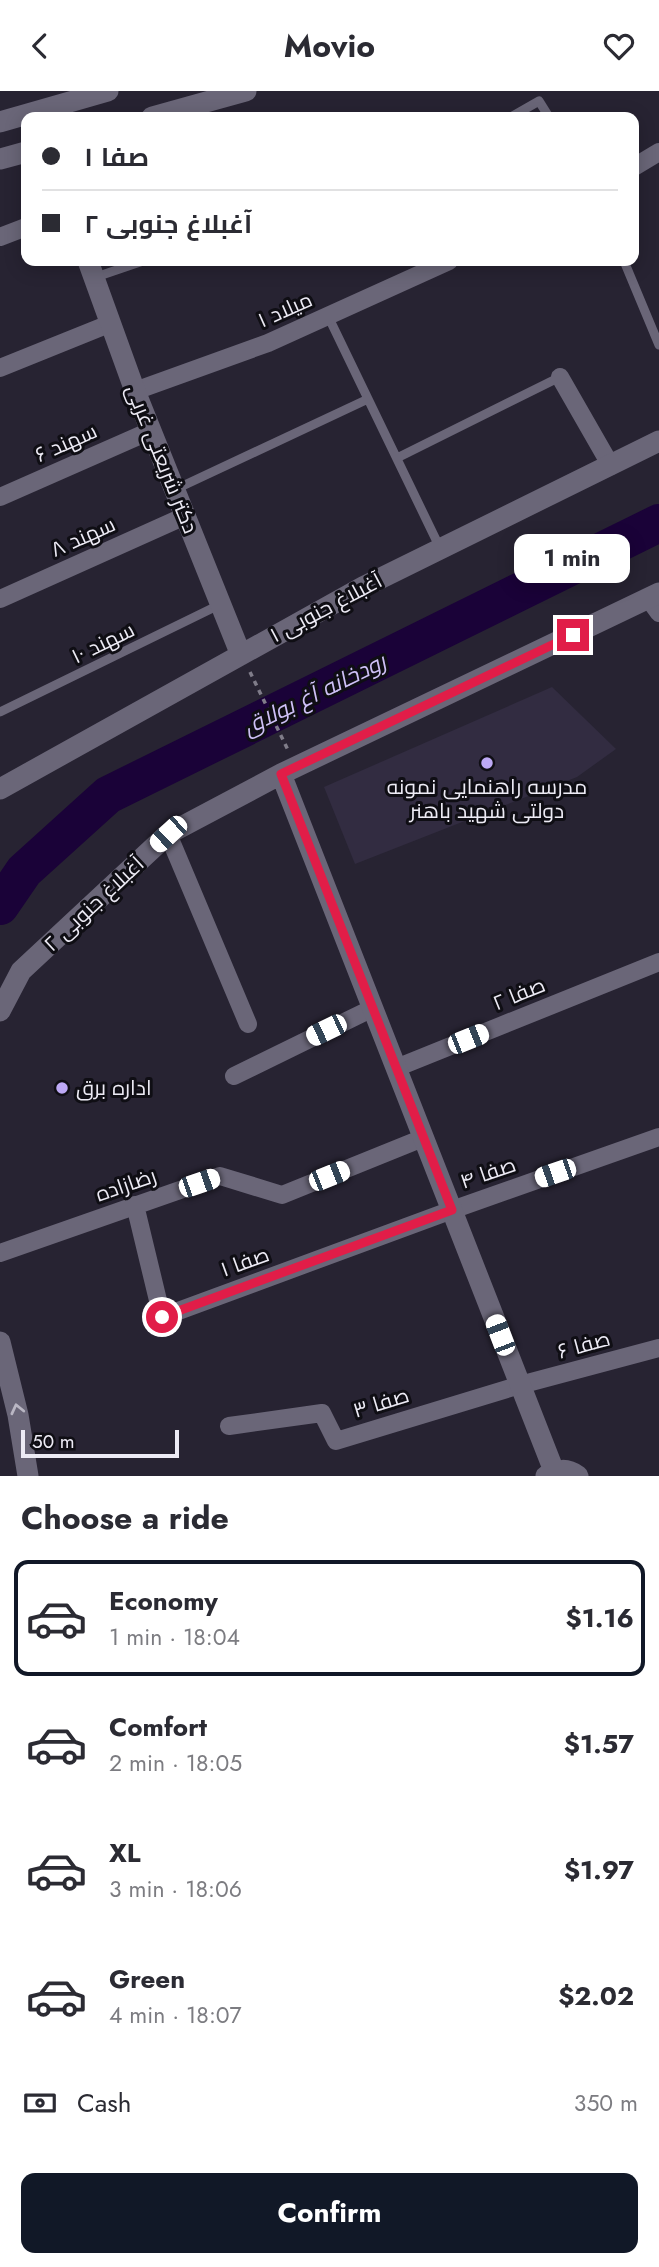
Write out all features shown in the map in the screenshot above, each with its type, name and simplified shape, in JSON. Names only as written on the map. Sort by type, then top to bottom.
[{"type":"street","points":[[40,106],[108,91]]},
{"type":"street","points":[[170,112],[246,91]]},
{"type":"street","points":[[0,122],[21,114]]},
{"type":"street","points":[[639,164],[659,152]]},
{"type":"street","points":[[0,159],[21,153]]},
{"type":"street","points":[[0,237],[21,229]]},
{"type":"street","name":"میلاد ۱","points":[[135,391],[268,344],[438,266]]},
{"type":"street","name":"دکتر شریعتی غربی","points":[[91,269],[150,431],[241,655]]},
{"type":"street","points":[[0,368],[109,324]]},
{"type":"street","points":[[560,377],[611,466]]},
{"type":"street","name":"سهند ۶","points":[[0,497],[150,431]]},
{"type":"street","name":"آغبلاغ جنوبی ۱","points":[[0,789],[363,587],[659,441]]},
{"type":"street","name":"سهند ۸","points":[[0,599],[185,516]]},
{"type":"street","name":"آغبلاغ جنوبی ۲","points":[[0,1011],[22,971],[168,834],[289,771],[655,601]]},
{"type":"street","points":[[289,771],[373,1007],[520,1385],[550,1474],[570,1471],[578,1476]]},
{"type":"street","points":[[168,834],[248,1024]]},
{"type":"street","name":"صفا ۲","points":[[396,1068],[659,962]]},
{"type":"street","points":[[234,1076],[373,1007]]},
{"type":"street","name":"صفا ۴","points":[[452,1210],[659,1137]]},
{"type":"street","name":"رضازاده","points":[[0,1253],[220,1176],[282,1195],[423,1138]]},
{"type":"street","name":"صفا ۱","points":[[135,1205],[162,1317],[452,1210]]},
{"type":"street","points":[[0,1342],[18,1415],[28,1476]]},
{"type":"street","name":"صفا ۶","points":[[520,1385],[659,1348]]},
{"type":"street","name":"صفا ۳","points":[[229,1426],[323,1413],[336,1441],[520,1385]]},
{"type":"lane","points":[[520,112],[539,101],[546,112]]},
{"type":"lane","points":[[91,269],[110,266]]},
{"type":"lane","points":[[626,266],[659,342]]},
{"type":"lane","points":[[328,316],[441,549]]},
{"type":"lane","points":[[397,458],[560,377]]},
{"type":"lane","points":[[174,489],[368,399]]},
{"type":"lane","name":"سهند ۱۰","points":[[0,712],[221,604]]},
{"type":"path","points":[[241,655],[289,771]]},
{"type":"shaded area","name":"مدرسه راهنمایی نمونه دولتی شهید باهنر","points":[[552,687],[616,749],[577,777],[355,864],[324,787]]},
{"type":"waterway","name":"رودخانه آغ بولاق","points":[[0,906],[24,871],[108,795],[659,523]]},
{"type":"place","name":"مدرسه راهنمایی نمونه دولتی شهید باهنر","points":[[487,763]]},
{"type":"place","name":"اداره برق","points":[[62,1088]]},
{"type":"route","points":[[162,1317],[452,1210],[281,774],[573,635]]}]
